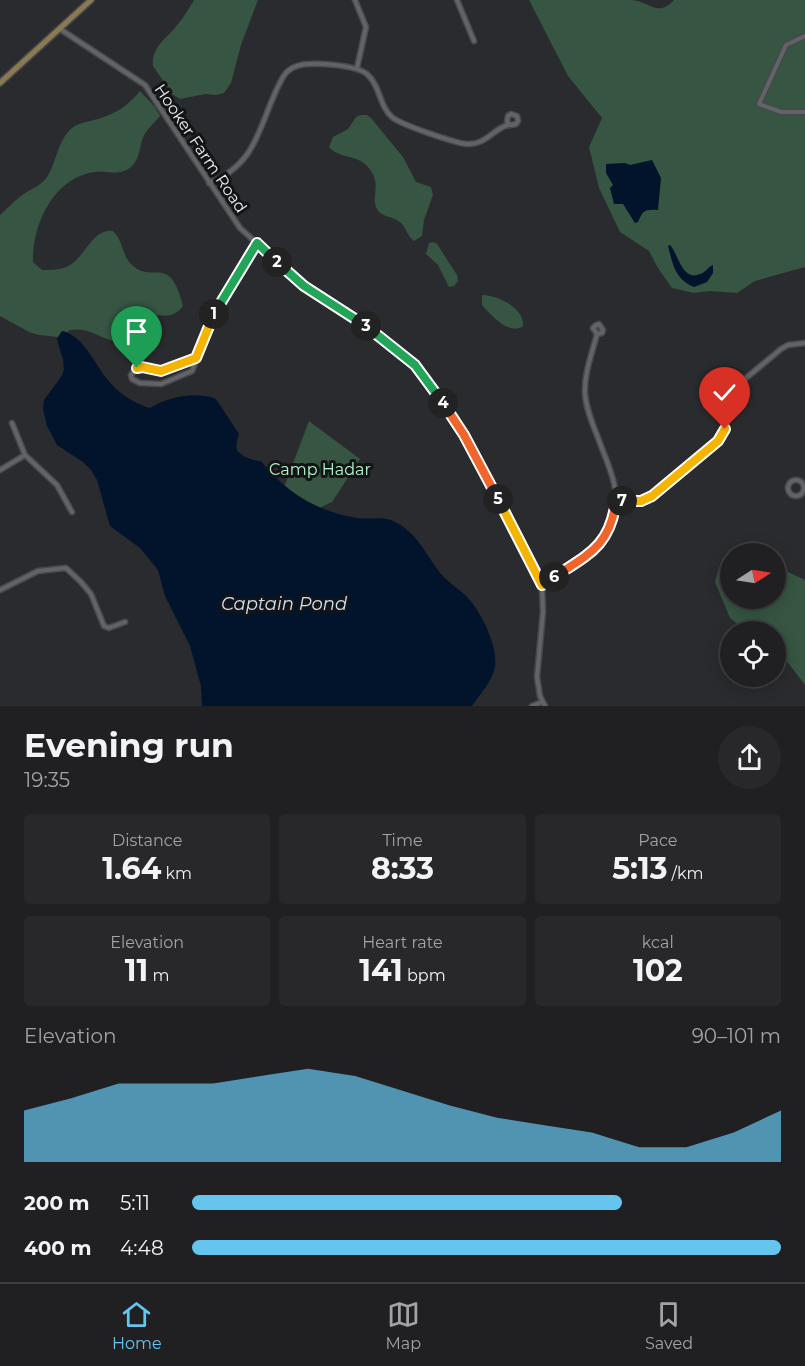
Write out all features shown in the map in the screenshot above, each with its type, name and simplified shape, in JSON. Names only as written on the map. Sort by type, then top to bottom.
[{"type":"street","points":[[0,83],[91,0]]},
{"type":"street","points":[[355,0],[366,27],[357,69]]},
{"type":"street","points":[[457,0],[474,41]]},
{"type":"street","name":"Hooker Farm Road","points":[[60,29],[144,85],[231,218],[257,243],[297,281],[375,332],[409,359],[420,371],[464,435],[542,585],[543,612],[537,677],[538,690],[544,704]]},
{"type":"street","points":[[805,36],[786,45],[759,104],[781,112],[805,112]]},
{"type":"street","points":[[209,183],[228,173],[247,156],[260,133],[280,82],[288,70],[296,66],[309,64],[357,69],[365,72],[374,82],[388,113],[406,124],[468,144],[484,140],[509,124]]},
{"type":"street","points":[[196,358],[161,371],[142,367],[134,371],[131,375],[132,379],[140,383],[157,385],[189,374],[194,368],[215,312],[257,243]]},
{"type":"street","points":[[542,585],[602,542],[610,527],[616,501],[613,478],[586,401],[585,384],[597,334]]},
{"type":"street","points":[[616,501],[641,501],[659,490],[721,437],[726,425],[726,413],[720,399],[721,392],[726,387],[739,384],[780,349],[788,345],[805,343]]},
{"type":"street","points":[[726,413],[736,402],[739,384]]},
{"type":"street","points":[[12,423],[25,455],[57,485],[72,512]]},
{"type":"street","points":[[0,470],[25,455]]},
{"type":"street","points":[[793,480],[800,481],[804,485],[799,495],[794,495],[789,491],[789,485],[793,480]]},
{"type":"street","points":[[0,591],[39,571],[66,568],[91,594],[104,626],[109,628],[125,622]]},
{"type":"street","points":[[532,706],[544,704]]},
{"type":"green space","points":[[194,0],[258,0],[241,45],[231,83],[224,93],[180,99],[172,94],[153,66],[153,60],[159,45],[180,22]]},
{"type":"green space","points":[[529,0],[632,0],[663,8],[674,0],[805,0],[805,267],[755,281],[737,293],[710,291],[694,293],[672,288],[649,251],[620,232],[599,188],[589,147],[602,118],[568,76]]},
{"type":"green space","points":[[140,91],[160,116],[144,135],[136,160],[127,170],[95,172],[81,176],[68,183],[57,193],[41,218],[36,233],[33,262],[42,270],[66,267],[78,258],[99,234],[113,231],[131,264],[139,270],[166,274],[172,279],[183,306],[167,316],[143,315],[133,319],[121,336],[113,341],[92,332],[76,329],[68,332],[62,331],[58,337],[29,332],[0,316],[0,215],[18,198],[45,180],[63,139],[72,128],[114,113],[130,102]]},
{"type":"green space","points":[[361,115],[371,118],[403,157],[416,182],[431,187],[433,195],[424,220],[422,236],[414,241],[401,223],[377,209],[375,204],[376,183],[366,165],[337,153],[329,147],[333,137],[348,129],[356,117]]},
{"type":"green space","points":[[434,242],[457,275],[458,281],[454,286],[449,287],[438,265],[426,254],[429,243]]},
{"type":"green space","points":[[482,295],[495,297],[515,308],[520,314],[523,326],[512,328],[501,323],[482,305]]},
{"type":"green space","name":"Camp Hadar","points":[[309,421],[360,459],[332,502],[315,510],[283,490]]},
{"type":"green space","points":[[720,568],[720,594],[715,582]]},
{"type":"green space","points":[[786,571],[805,580],[805,685],[786,660],[786,621],[734,621],[726,609],[786,609]]},
{"type":"water","points":[[652,160],[661,178],[658,210],[645,212],[635,223],[623,204],[614,204],[610,188],[613,185],[606,173],[606,164],[630,165]]},
{"type":"water","points":[[670,245],[681,266],[689,274],[702,273],[713,265],[713,273],[707,282],[694,287],[679,276],[673,265],[668,246]]},
{"type":"water","name":"Captain Pond","points":[[62,331],[70,334],[82,344],[111,384],[121,393],[144,406],[150,408],[165,401],[191,395],[216,399],[239,434],[237,450],[248,458],[261,461],[281,482],[303,499],[343,515],[393,521],[409,531],[442,575],[474,605],[492,640],[495,667],[489,683],[472,706],[202,706],[201,686],[190,646],[165,596],[158,570],[140,548],[110,526],[97,480],[91,470],[57,445],[47,426],[43,409],[44,400],[64,370],[57,339]]},
{"type":"route","points":[[137,368],[161,371],[196,358],[215,312],[257,243],[297,281],[375,332],[409,359],[420,371],[464,435],[542,585],[602,542],[610,527],[616,501],[637,502],[649,498],[718,441],[725,429]]}]
